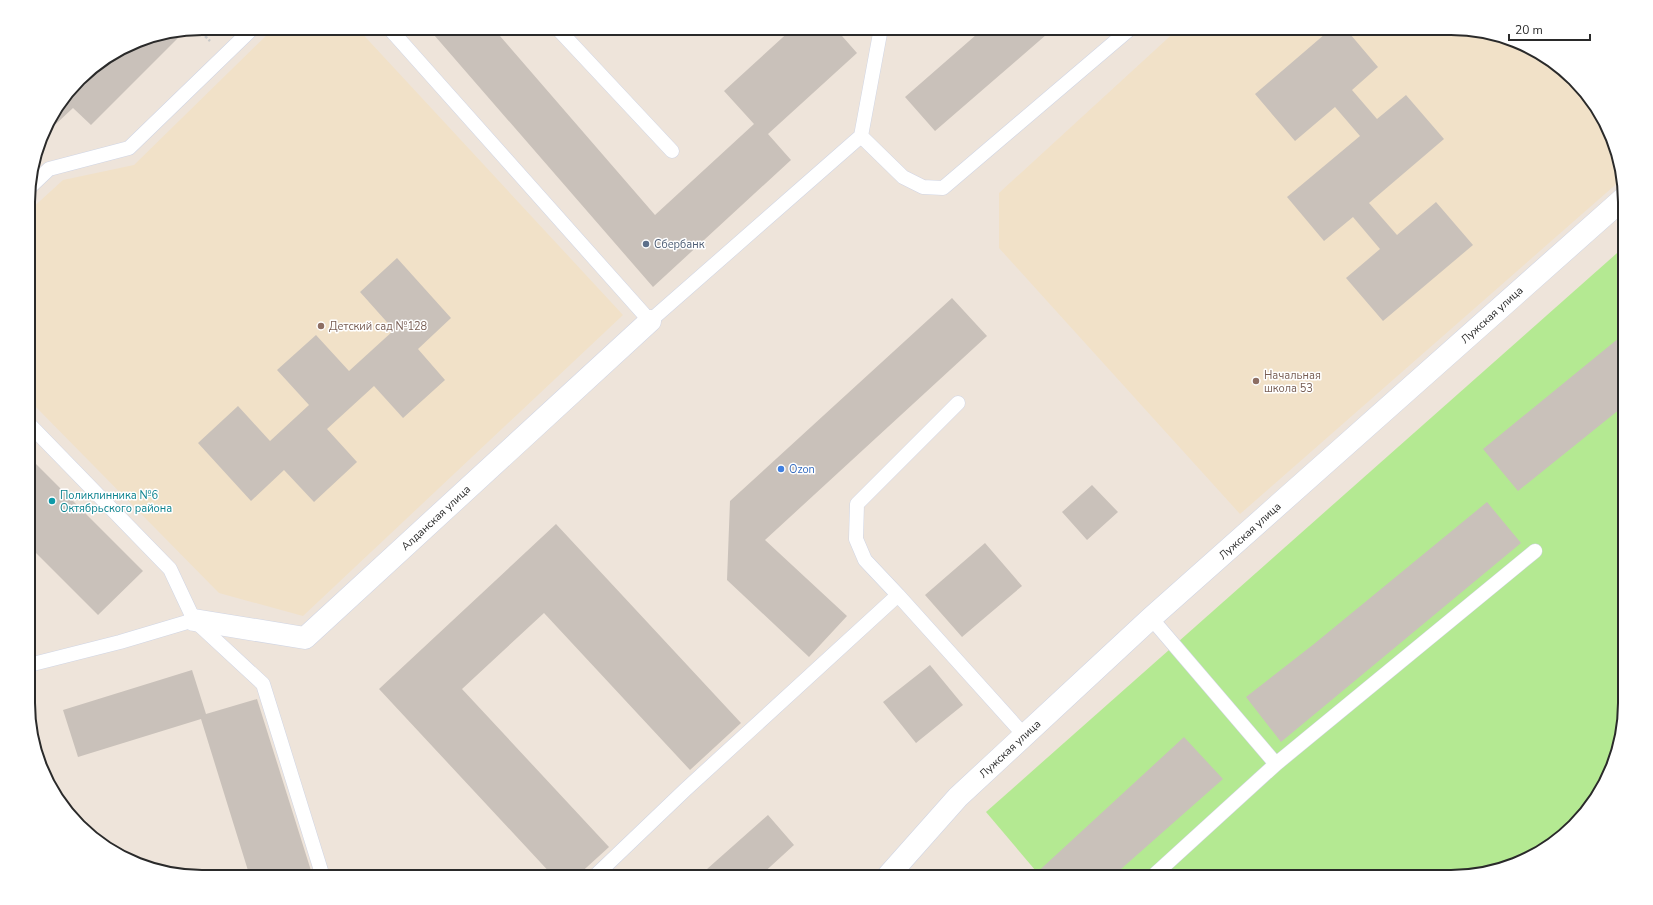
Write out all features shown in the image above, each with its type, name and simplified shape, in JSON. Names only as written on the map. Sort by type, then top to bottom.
[{"type":"street","name":"Лужская улица","points":[[893,870],[958,797],[1151,618],[1618,203]]},
{"type":"street","name":"Алданская улица","points":[[194,620],[305,638],[650,320]]},
{"type":"lane","points":[[36,182],[49,169],[129,148],[246,35]]},
{"type":"lane","points":[[395,35],[650,320],[861,136],[880,35]]},
{"type":"lane","points":[[564,35],[672,151]]},
{"type":"lane","points":[[861,136],[903,177],[923,187],[943,188],[1123,35]]},
{"type":"lane","points":[[958,403],[858,504],[856,539],[865,560],[1024,735]]},
{"type":"lane","points":[[35,429],[170,569],[194,620],[263,684],[321,870]]},
{"type":"lane","points":[[1160,870],[1276,764],[1535,551]]},
{"type":"lane","points":[[601,870],[691,785],[898,595]]},
{"type":"lane","points":[[1151,618],[1276,764]]},
{"type":"lane","points":[[35,664],[120,642],[194,620]]},
{"type":"shaded area","name":"Детский сад №128","points":[[267,35],[363,35],[623,315],[303,616],[219,593],[35,406],[35,206],[63,180],[134,165]]},
{"type":"shaded area","name":"Начальная школа 53","points":[[1171,35],[1462,35],[1484,38],[1505,44],[1525,52],[1544,63],[1561,76],[1577,92],[1590,109],[1601,128],[1609,148],[1617,183],[1240,514],[999,248],[999,193]]},
{"type":"green space","points":[[1618,252],[1617,725],[1609,757],[1601,777],[1590,796],[1577,813],[1561,829],[1544,842],[1525,853],[1484,867],[1462,870],[1035,870],[986,812]]},
{"type":"building","points":[[434,35],[499,35],[655,215],[754,124],[724,91],[785,35],[841,35],[857,53],[768,134],[791,160],[653,287]]},
{"type":"building","points":[[976,35],[1046,35],[935,131],[905,97]]},
{"type":"building","points":[[1324,35],[1351,35],[1378,67],[1352,90],[1377,119],[1406,95],[1444,139],[1369,203],[1397,235],[1436,202],[1473,245],[1383,321],[1346,278],[1380,249],[1353,217],[1324,241],[1287,197],[1360,136],[1335,107],[1295,141],[1255,94]]},
{"type":"building","points":[[180,36],[91,125],[73,108],[52,127],[63,109],[76,92],[92,76],[109,63],[128,52],[148,44]]},
{"type":"building","points":[[397,258],[451,318],[418,349],[445,380],[403,418],[374,386],[327,429],[357,462],[314,502],[284,470],[251,501],[198,443],[238,406],[270,441],[309,405],[277,370],[316,335],[349,371],[394,330],[360,292]]},
{"type":"building","points":[[952,298],[987,336],[765,540],[847,616],[809,657],[727,580],[730,501]]},
{"type":"building","points":[[1618,339],[1618,411],[1518,491],[1483,449]]},
{"type":"building","name":"Поликлинника №6 Октябрьского района","points":[[35,463],[143,571],[98,615],[35,552]]},
{"type":"building","points":[[1092,485],[1118,512],[1087,540],[1062,512]]},
{"type":"building","points":[[1487,502],[1521,543],[1281,742],[1246,697],[1314,644]]},
{"type":"building","points":[[556,524],[741,723],[690,770],[544,613],[462,689],[609,847],[584,870],[547,870],[379,689]]},
{"type":"building","points":[[985,543],[1022,586],[962,637],[925,595]]},
{"type":"building","points":[[930,665],[963,705],[916,743],[883,702]]},
{"type":"building","points":[[192,670],[206,714],[257,699],[311,870],[248,870],[201,719],[78,757],[63,710]]},
{"type":"building","points":[[1184,737],[1223,779],[1120,870],[1040,870]]},
{"type":"building","points":[[768,815],[794,845],[767,870],[706,870]]},
{"type":"place","name":"Сбербанк","points":[[646,244]]},
{"type":"place","name":"Детский сад №128","points":[[321,326]]},
{"type":"place","name":"Начальная школа 53","points":[[1256,381]]},
{"type":"place","name":"Ozon","points":[[781,469]]},
{"type":"place","name":"Поликлинника №6 Октябрьского района","points":[[52,501]]}]
